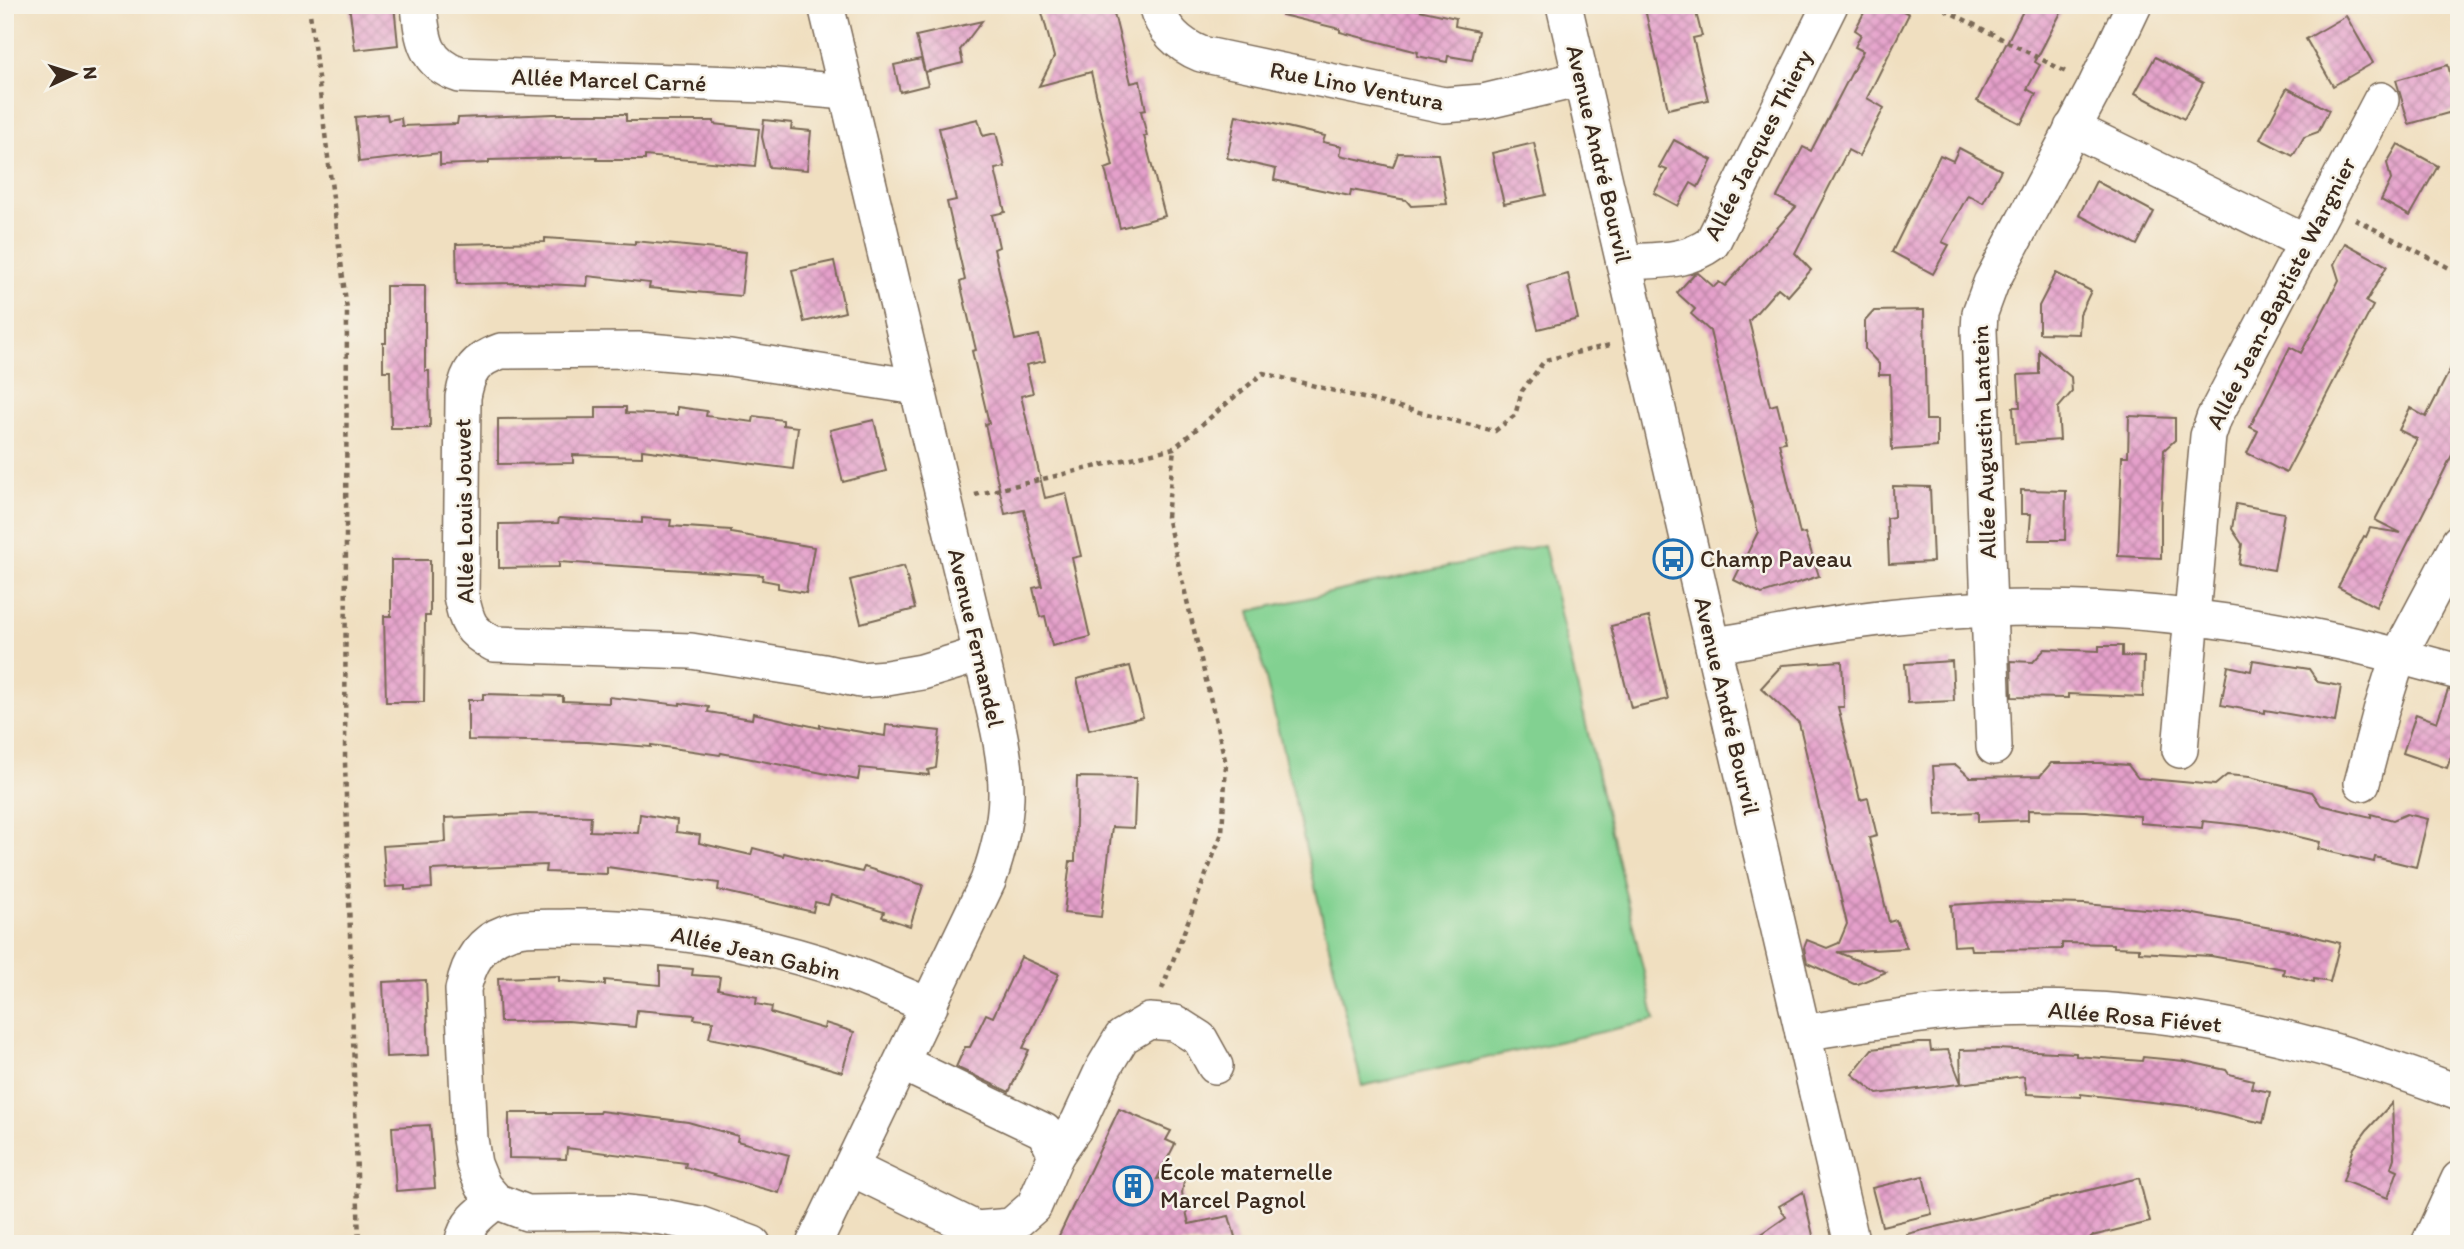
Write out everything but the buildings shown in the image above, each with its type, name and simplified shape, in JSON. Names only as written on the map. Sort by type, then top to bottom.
[{"type":"street","name":"Allée Marcel Carné","points":[[419,5],[421,29],[430,55],[444,70],[460,75],[766,85],[846,92]]},
{"type":"street","name":"Avenue Fernandel","points":[[814,1244],[988,881],[999,848],[1004,820],[1005,773],[981,654],[826,5]]},
{"type":"street","name":"Rue Lino Ventura","points":[[1156,5],[1159,19],[1173,36],[1186,48],[1201,54],[1444,105],[1483,102],[1581,79]]},
{"type":"street","name":"Avenue André Bourvil","points":[[1564,5],[1852,1244]]},
{"type":"street","name":"Allée Jacques Thiery","points":[[1624,262],[1685,258],[1712,243],[1830,5]]},
{"type":"street","name":"Allée Augustin Lantein","points":[[1994,747],[1980,313],[1990,283],[2095,87],[2134,5]]},
{"type":"street","name":"Allée Jean-Baptiste Wargnier","points":[[2180,750],[2208,436],[2214,418],[2381,100]]},
{"type":"street","points":[[2072,128],[2305,242]]},
{"type":"street","name":"Allée Louis Jouvet","points":[[917,387],[730,358],[638,351],[501,351],[485,356],[473,367],[466,379],[463,397],[461,596],[465,615],[478,636],[494,644],[691,651],[860,680],[922,672],[981,654]]},
{"type":"street","points":[[2362,783],[2399,657],[2459,542]]},
{"type":"street","points":[[1713,645],[1872,619],[1989,609],[2076,610],[2190,618],[2287,631],[2344,642],[2459,672]]},
{"type":"street","name":"Allée Jean Gabin","points":[[496,1202],[483,1186],[474,1164],[470,1139],[463,989],[466,972],[475,955],[489,941],[506,932],[534,928],[612,927],[693,934],[802,958],[930,1006]]},
{"type":"street","name":"Allée Rosa Fiévet","points":[[1803,1032],[1881,1020],[1969,1011],[2023,1009],[2124,1012],[2178,1017],[2243,1027],[2289,1038],[2459,1093]]},
{"type":"street","points":[[851,1168],[976,1229],[1011,1226],[1034,1206],[1056,1155],[1078,1123],[1104,1067],[1122,1037],[1149,1021],[1175,1023],[1200,1039],[1215,1066]]},
{"type":"street","points":[[902,1063],[1045,1131],[1056,1155]]},
{"type":"street","points":[[2429,1244],[2459,1179]]},
{"type":"street","points":[[462,1244],[468,1226],[476,1216],[496,1202],[527,1213],[618,1212],[663,1217],[699,1224],[753,1244]]},
{"type":"path","points":[[309,5],[347,310],[345,762],[359,1244]]},
{"type":"path","points":[[1936,5],[2095,87]]},
{"type":"path","points":[[2326,204],[2459,273]]},
{"type":"path","points":[[945,502],[1174,448],[1263,373],[1495,431],[1515,415],[1522,391],[1545,360],[1641,337]]},
{"type":"path","points":[[1149,1021],[1222,833],[1226,764],[1167,517],[1174,448]]},
{"type":"green space","points":[[1544,545],[1655,1020],[1362,1086],[1250,611]]},
{"type":"place","name":"Champ Paveau","points":[[1673,559]]},
{"type":"place","name":"École maternelle Marcel Pagnol","points":[[1133,1186]]}]
